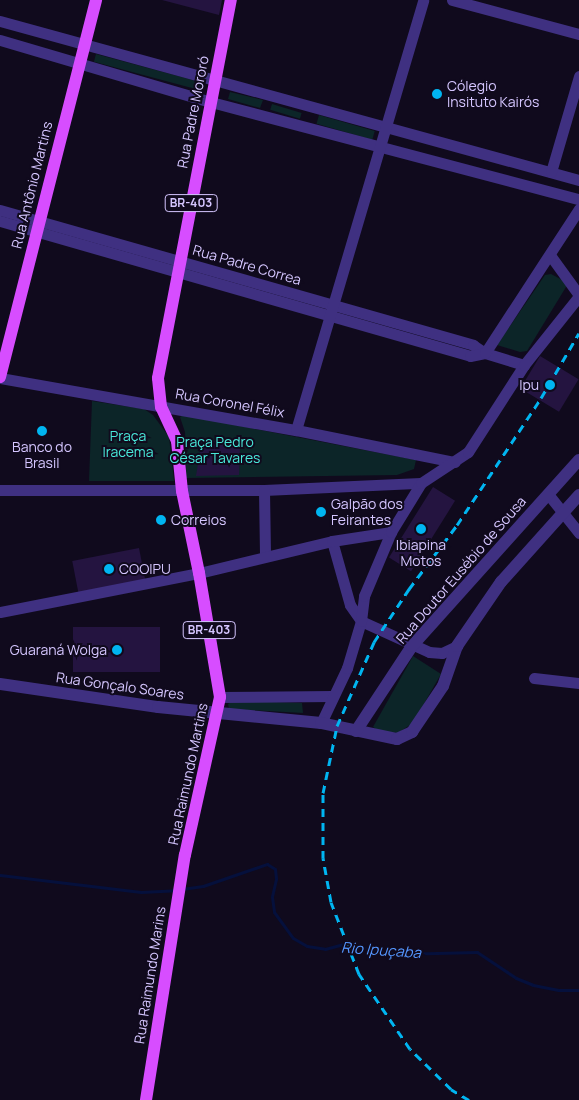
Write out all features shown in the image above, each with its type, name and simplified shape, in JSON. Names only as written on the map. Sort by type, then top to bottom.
[{"type":"main road","name":"Rua Antônio Martins","points":[[0,378],[78,64],[96,0]]},
{"type":"main road","name":"Rua Padre Mororó","points":[[161,407],[158,378],[231,0]]},
{"type":"main road","name":"Rua Raimundo Martins","points":[[161,407],[177,441],[182,491],[200,573],[220,697],[185,855]]},
{"type":"main road","name":"Rua Raimundo Marins","points":[[146,1100],[185,855]]},
{"type":"street","points":[[296,430],[423,0]]},
{"type":"street","points":[[452,0],[579,34]]},
{"type":"street","points":[[0,21],[84,42],[214,81],[579,180]]},
{"type":"street","points":[[0,40],[211,102],[579,199]]},
{"type":"street","points":[[551,172],[579,76]]},
{"type":"street","points":[[484,353],[579,208]]},
{"type":"street","name":"Rua Padre Correa","points":[[0,210],[37,226],[332,310],[470,356],[484,353],[524,365]]},
{"type":"street","name":"Rua Padre Correa","points":[[0,221],[37,226]]},
{"type":"street","points":[[321,723],[332,696],[348,668],[361,621],[364,596],[391,532],[421,483],[468,452],[524,365],[579,296],[550,255]]},
{"type":"street","name":"Rua Coronel Félix","points":[[0,378],[296,430],[455,462]]},
{"type":"street","name":"Rua Doutor Eusébio de Sousa","points":[[356,730],[412,646],[579,460]]},
{"type":"street","points":[[0,490],[264,490],[421,483]]},
{"type":"street","points":[[264,490],[265,555]]},
{"type":"street","points":[[548,494],[579,533]]},
{"type":"street","name":"Rua Gonçalo Soares","points":[[0,684],[217,714],[321,723],[397,739],[412,732],[443,686],[457,646],[501,582],[579,496]]},
{"type":"street","points":[[0,612],[200,573],[265,555],[332,541],[391,532]]},
{"type":"street","points":[[332,541],[350,605],[361,621],[412,646],[442,653],[457,646]]},
{"type":"street","points":[[534,678],[579,683]]},
{"type":"street","points":[[220,697],[332,696]]},
{"type":"green space","points":[[96,54],[202,82],[200,90],[94,62]]},
{"type":"green space","points":[[230,92],[263,100],[260,108],[228,99]]},
{"type":"green space","points":[[272,104],[302,113],[300,119],[270,110]]},
{"type":"green space","points":[[319,115],[375,131],[372,140],[317,124]]},
{"type":"green space","points":[[551,274],[566,282],[566,287],[527,351],[520,352],[497,345],[545,275]]},
{"type":"green space","name":"Praça Iracema","points":[[92,401],[144,409],[153,415],[169,437],[174,481],[89,481]]},
{"type":"green space","name":"Praça Pedro César Tavares","points":[[183,415],[416,460],[414,469],[397,475],[186,478],[185,432],[180,417]]},
{"type":"green space","points":[[413,656],[441,674],[413,723],[398,733],[379,731],[373,727]]},
{"type":"green space","points":[[233,701],[302,703],[303,713],[229,709],[228,704]]},
{"type":"building","points":[[162,0],[222,0],[219,15]]},
{"type":"building","name":"Ipu","points":[[540,356],[579,379],[559,412],[520,389]]},
{"type":"building","points":[[202,439],[240,446],[239,475],[196,476]]},
{"type":"building","name":"Ibiapina Motos","points":[[433,487],[455,501],[411,571],[389,557]]},
{"type":"building","name":"COOIPU","points":[[139,548],[145,579],[78,592],[72,561]]},
{"type":"building","name":"Guaraná Wolga","points":[[73,627],[160,627],[160,672],[73,672]]},
{"type":"waterway","name":"Rio Ipuçaba","points":[[182,889],[203,886],[267,864],[275,869],[276,879],[272,897],[274,912],[293,938],[307,946],[325,949],[344,944],[397,954],[477,952],[516,978],[533,985],[559,990],[579,990]]},
{"type":"waterway","name":"Rio Ipuçaba","points":[[0,875],[141,892],[176,890]]},
{"type":"railway","points":[[469,1100],[451,1089],[410,1049],[359,974],[331,902],[323,858],[323,793],[337,726],[374,642],[409,589],[457,525],[541,398],[579,333]]},
{"type":"place","name":"Cólegio Insituto Kairós","points":[[437,94]]},
{"type":"place","name":"Ipu","points":[[550,385]]},
{"type":"place","name":"Banco do Brasil","points":[[42,431]]},
{"type":"place","name":"Galpão dos Feirantes","points":[[321,512]]},
{"type":"place","name":"Correios","points":[[161,520]]},
{"type":"place","name":"Ibiapina Motos","points":[[421,529]]},
{"type":"place","name":"COOIPU","points":[[109,569]]},
{"type":"place","name":"Guaraná Wolga","points":[[117,650]]}]
